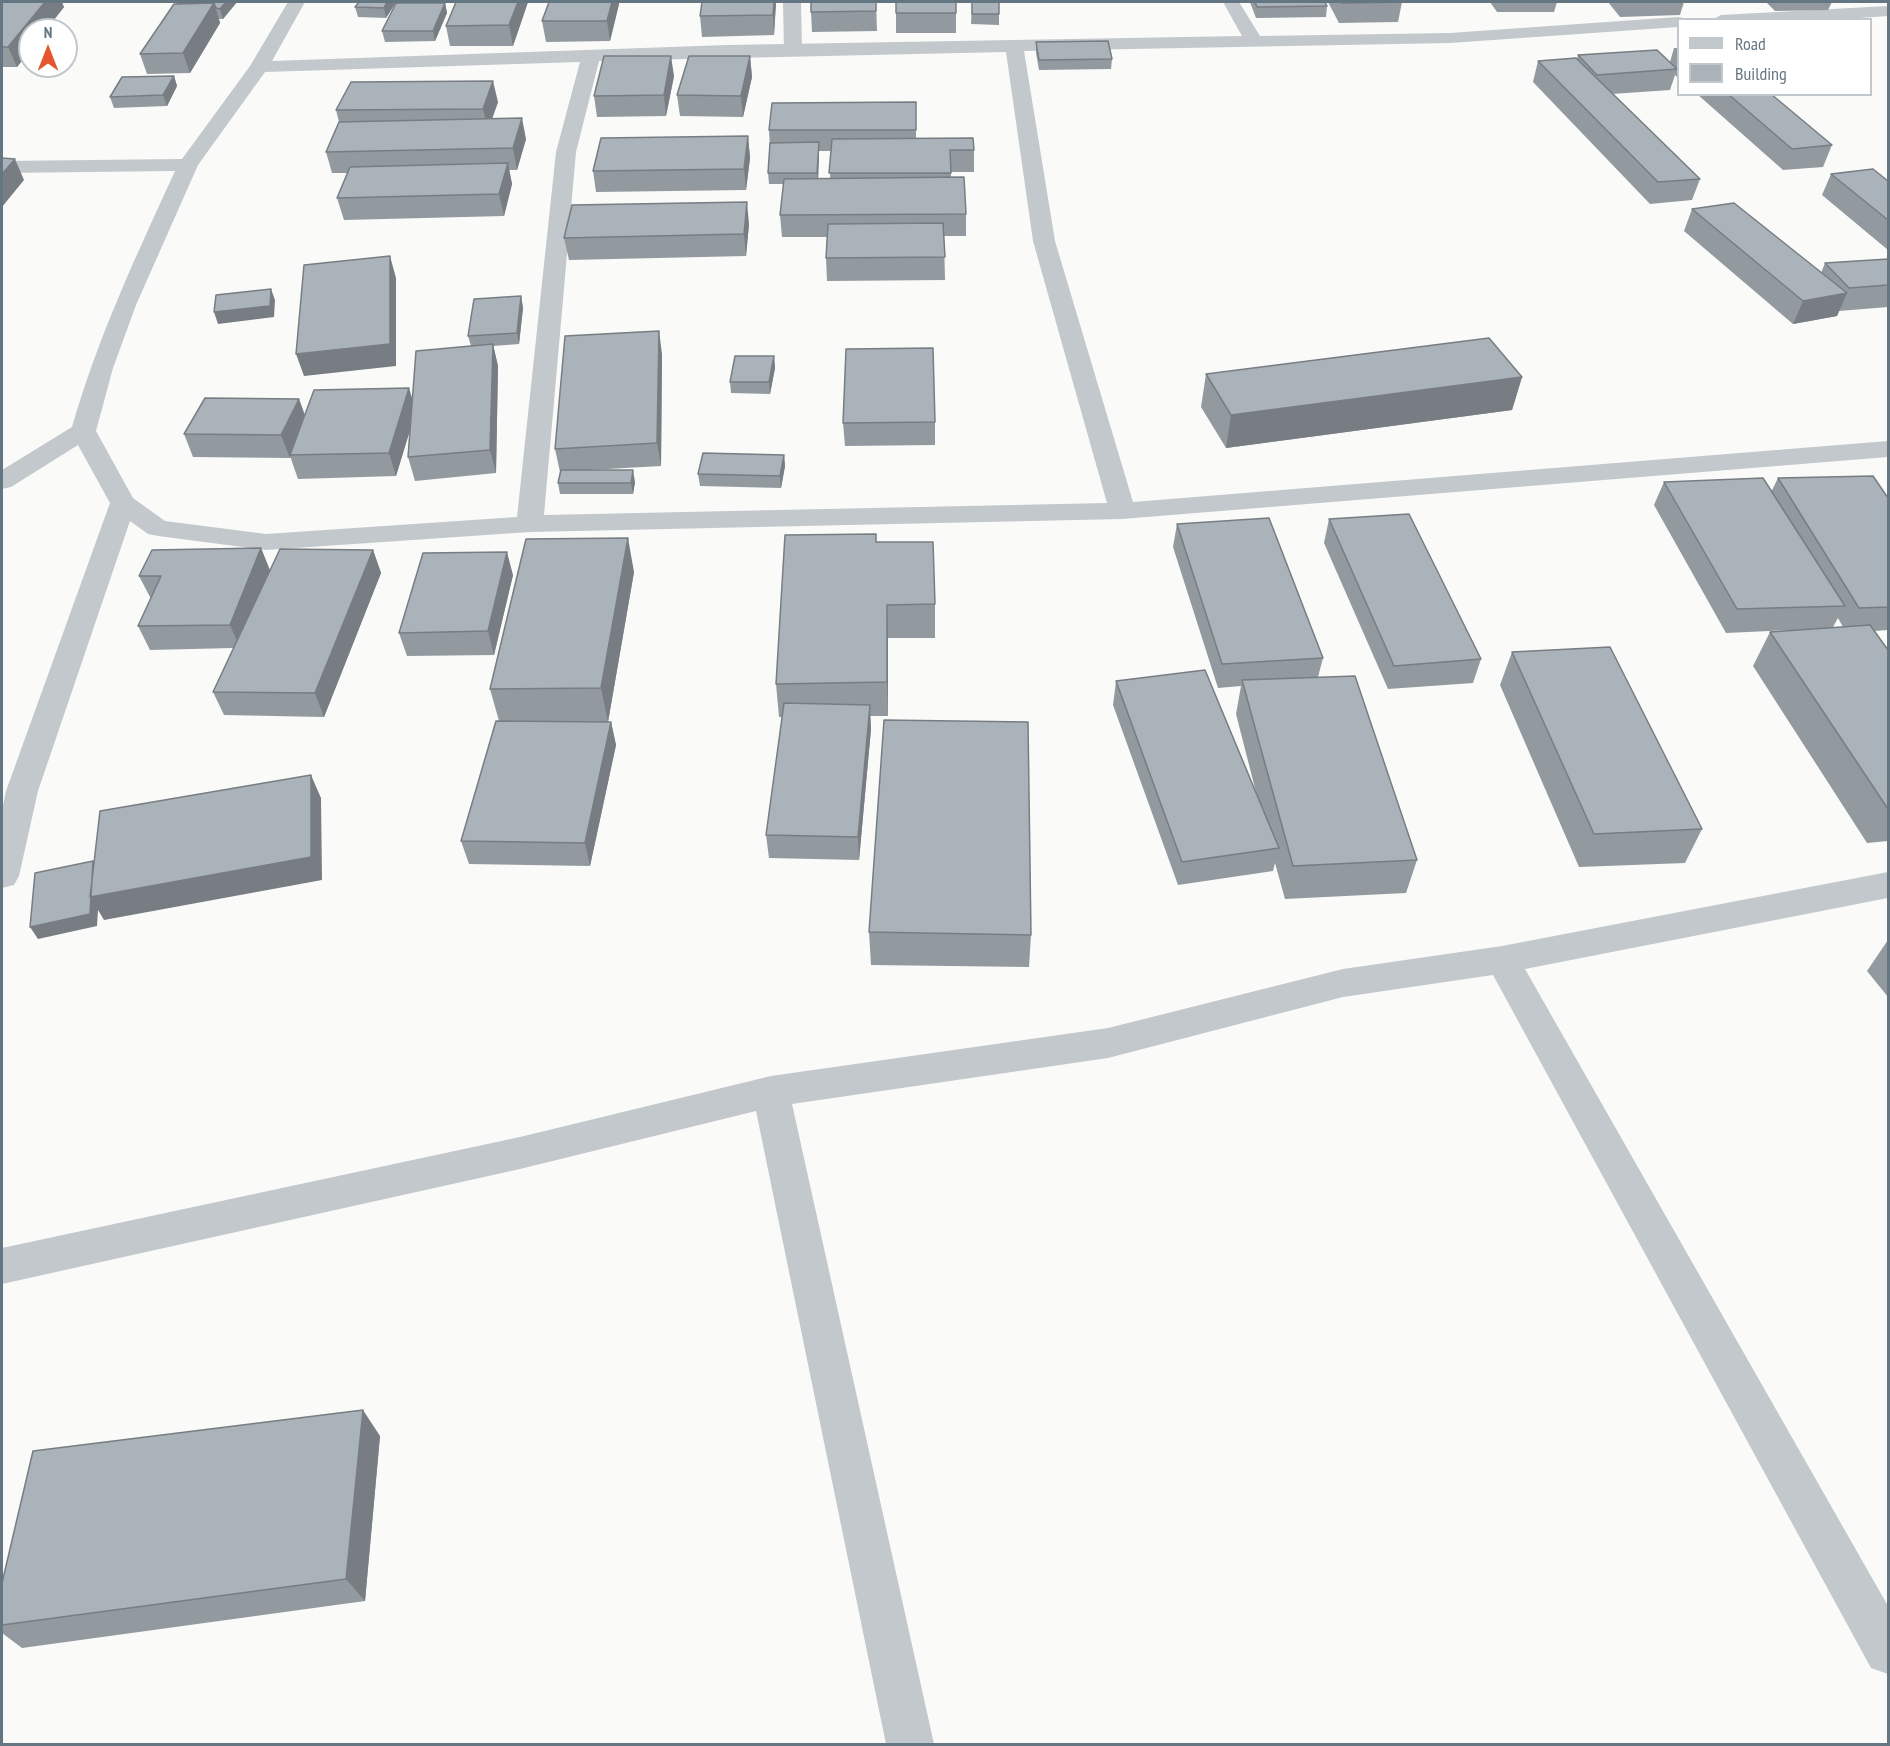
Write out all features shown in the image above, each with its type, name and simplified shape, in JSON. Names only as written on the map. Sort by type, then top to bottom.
[{"type":"street","points":[[2,481],[83,431],[101,368],[125,305],[188,165],[259,67],[296,2]]},
{"type":"street","points":[[792,2],[793,50]]},
{"type":"street","points":[[1231,2],[1253,40]]},
{"type":"street","points":[[1579,10],[1592,28]]},
{"type":"street","points":[[1758,18],[1888,11]]},
{"type":"street","points":[[259,67],[793,50],[1450,38],[1677,22]]},
{"type":"street","points":[[1014,45],[1044,241],[1122,511]]},
{"type":"street","points":[[530,524],[566,152],[591,55]]},
{"type":"street","points":[[2,167],[188,165]]},
{"type":"street","points":[[83,431],[123,503],[158,528],[266,542],[530,524],[1122,511],[1888,449]]},
{"type":"street","points":[[2,876],[22,791],[123,503]]},
{"type":"street","points":[[2,1266],[520,1153],[771,1092],[1108,1043],[1343,983],[1502,960],[1888,885]]},
{"type":"street","points":[[1502,960],[1888,1651]]},
{"type":"street","points":[[771,1092],[910,1744]]},
{"type":"building","points":[[2,2],[45,2],[32,18],[18,18],[18,35],[8,47],[2,47]]},
{"type":"building","points":[[180,2],[226,2],[220,9],[216,8],[214,3],[178,4]]},
{"type":"building","points":[[359,2],[387,2],[384,8],[355,7]]},
{"type":"building","points":[[456,2],[518,2],[509,25],[446,26]]},
{"type":"building","points":[[549,2],[612,2],[607,21],[542,21]]},
{"type":"building","points":[[702,2],[774,2],[773,15],[700,16]]},
{"type":"building","points":[[811,2],[876,2],[876,11],[811,12]]},
{"type":"building","points":[[896,2],[956,2],[956,13],[896,13]]},
{"type":"building","points":[[972,2],[999,2],[999,14],[972,14]]},
{"type":"building","points":[[1255,2],[1325,2],[1327,6],[1257,7]]},
{"type":"building","points":[[1341,2],[1402,2],[1342,3]]},
{"type":"building","points":[[214,3],[183,53],[140,54],[174,4]]},
{"type":"building","points":[[396,3],[445,3],[433,31],[382,31]]},
{"type":"building","points":[[1108,41],[1112,59],[1039,60],[1036,42]]},
{"type":"building","points":[[1657,50],[1677,69],[1597,75],[1578,55]]},
{"type":"building","points":[[604,56],[671,56],[664,95],[594,96]]},
{"type":"building","points":[[689,56],[750,56],[741,96],[677,95]]},
{"type":"building","points":[[1576,58],[1700,179],[1658,182],[1538,61]]},
{"type":"building","points":[[174,76],[163,95],[110,97],[122,77]]},
{"type":"building","points":[[493,81],[483,109],[336,110],[351,82]]},
{"type":"building","points":[[1730,96],[1773,96],[1832,145],[1792,149]]},
{"type":"building","points":[[916,102],[916,130],[769,130],[772,103]]},
{"type":"building","points":[[522,118],[513,148],[326,152],[339,122]]},
{"type":"building","points":[[748,136],[744,169],[593,171],[601,138]]},
{"type":"building","points":[[973,138],[974,150],[950,150],[951,173],[829,173],[832,139]]},
{"type":"building","points":[[819,142],[817,173],[768,173],[770,143]]},
{"type":"building","points":[[2,158],[15,159],[2,174]]},
{"type":"building","points":[[508,163],[499,194],[337,198],[350,167]]},
{"type":"building","points":[[1873,169],[1888,181],[1888,220],[1831,174]]},
{"type":"building","points":[[964,177],[966,214],[780,215],[784,179]]},
{"type":"building","points":[[747,202],[744,234],[564,238],[572,205]]},
{"type":"building","points":[[1734,203],[1847,293],[1803,301],[1692,209]]},
{"type":"building","points":[[943,223],[945,257],[826,258],[828,224]]},
{"type":"building","points":[[390,256],[390,344],[296,354],[304,265]]},
{"type":"building","points":[[1888,259],[1888,285],[1849,288],[1825,263]]},
{"type":"building","points":[[271,289],[270,306],[214,312],[216,295]]},
{"type":"building","points":[[521,296],[517,333],[468,336],[474,299]]},
{"type":"building","points":[[659,331],[657,443],[555,449],[565,336]]},
{"type":"building","points":[[1489,338],[1522,377],[1231,415],[1206,374]]},
{"type":"building","points":[[493,344],[490,450],[408,457],[416,351]]},
{"type":"building","points":[[933,348],[935,422],[843,423],[846,349]]},
{"type":"building","points":[[735,356],[774,356],[769,382],[730,382]]},
{"type":"building","points":[[409,388],[389,453],[290,455],[314,390]]},
{"type":"building","points":[[205,398],[299,399],[281,435],[184,434]]},
{"type":"building","points":[[703,453],[784,455],[780,476],[698,474]]},
{"type":"building","points":[[561,470],[633,470],[631,483],[558,483]]},
{"type":"building","points":[[1873,476],[1888,498],[1888,607],[1859,608],[1778,478]]},
{"type":"building","points":[[1763,478],[1845,606],[1737,609],[1664,482]]},
{"type":"building","points":[[1409,514],[1481,659],[1394,666],[1329,519]]},
{"type":"building","points":[[1269,518],[1323,658],[1222,664],[1177,524]]},
{"type":"building","points":[[876,534],[876,542],[933,542],[935,604],[887,605],[887,682],[776,684],[785,535]]},
{"type":"building","points":[[628,538],[601,688],[490,689],[526,539]]},
{"type":"building","points":[[261,548],[230,625],[138,626],[161,576],[139,576],[152,550]]},
{"type":"building","points":[[280,549],[373,550],[315,693],[213,692]]},
{"type":"building","points":[[507,552],[488,631],[399,633],[423,553]]},
{"type":"building","points":[[1870,625],[1888,650],[1888,809],[1770,632]]},
{"type":"building","points":[[1610,647],[1702,829],[1594,834],[1512,652]]},
{"type":"building","points":[[1205,670],[1279,848],[1182,862],[1116,681]]},
{"type":"building","points":[[1355,676],[1417,860],[1293,866],[1242,680]]},
{"type":"building","points":[[784,703],[870,705],[858,837],[766,835]]},
{"type":"building","points":[[884,720],[1028,722],[1031,935],[869,932]]},
{"type":"building","points":[[496,721],[611,722],[585,843],[461,841]]},
{"type":"building","points":[[311,775],[311,857],[90,897],[100,811]]},
{"type":"building","points":[[93,861],[90,914],[30,927],[35,873]]},
{"type":"building","points":[[363,1410],[346,1579],[2,1625],[2,1583],[33,1451]]}]
